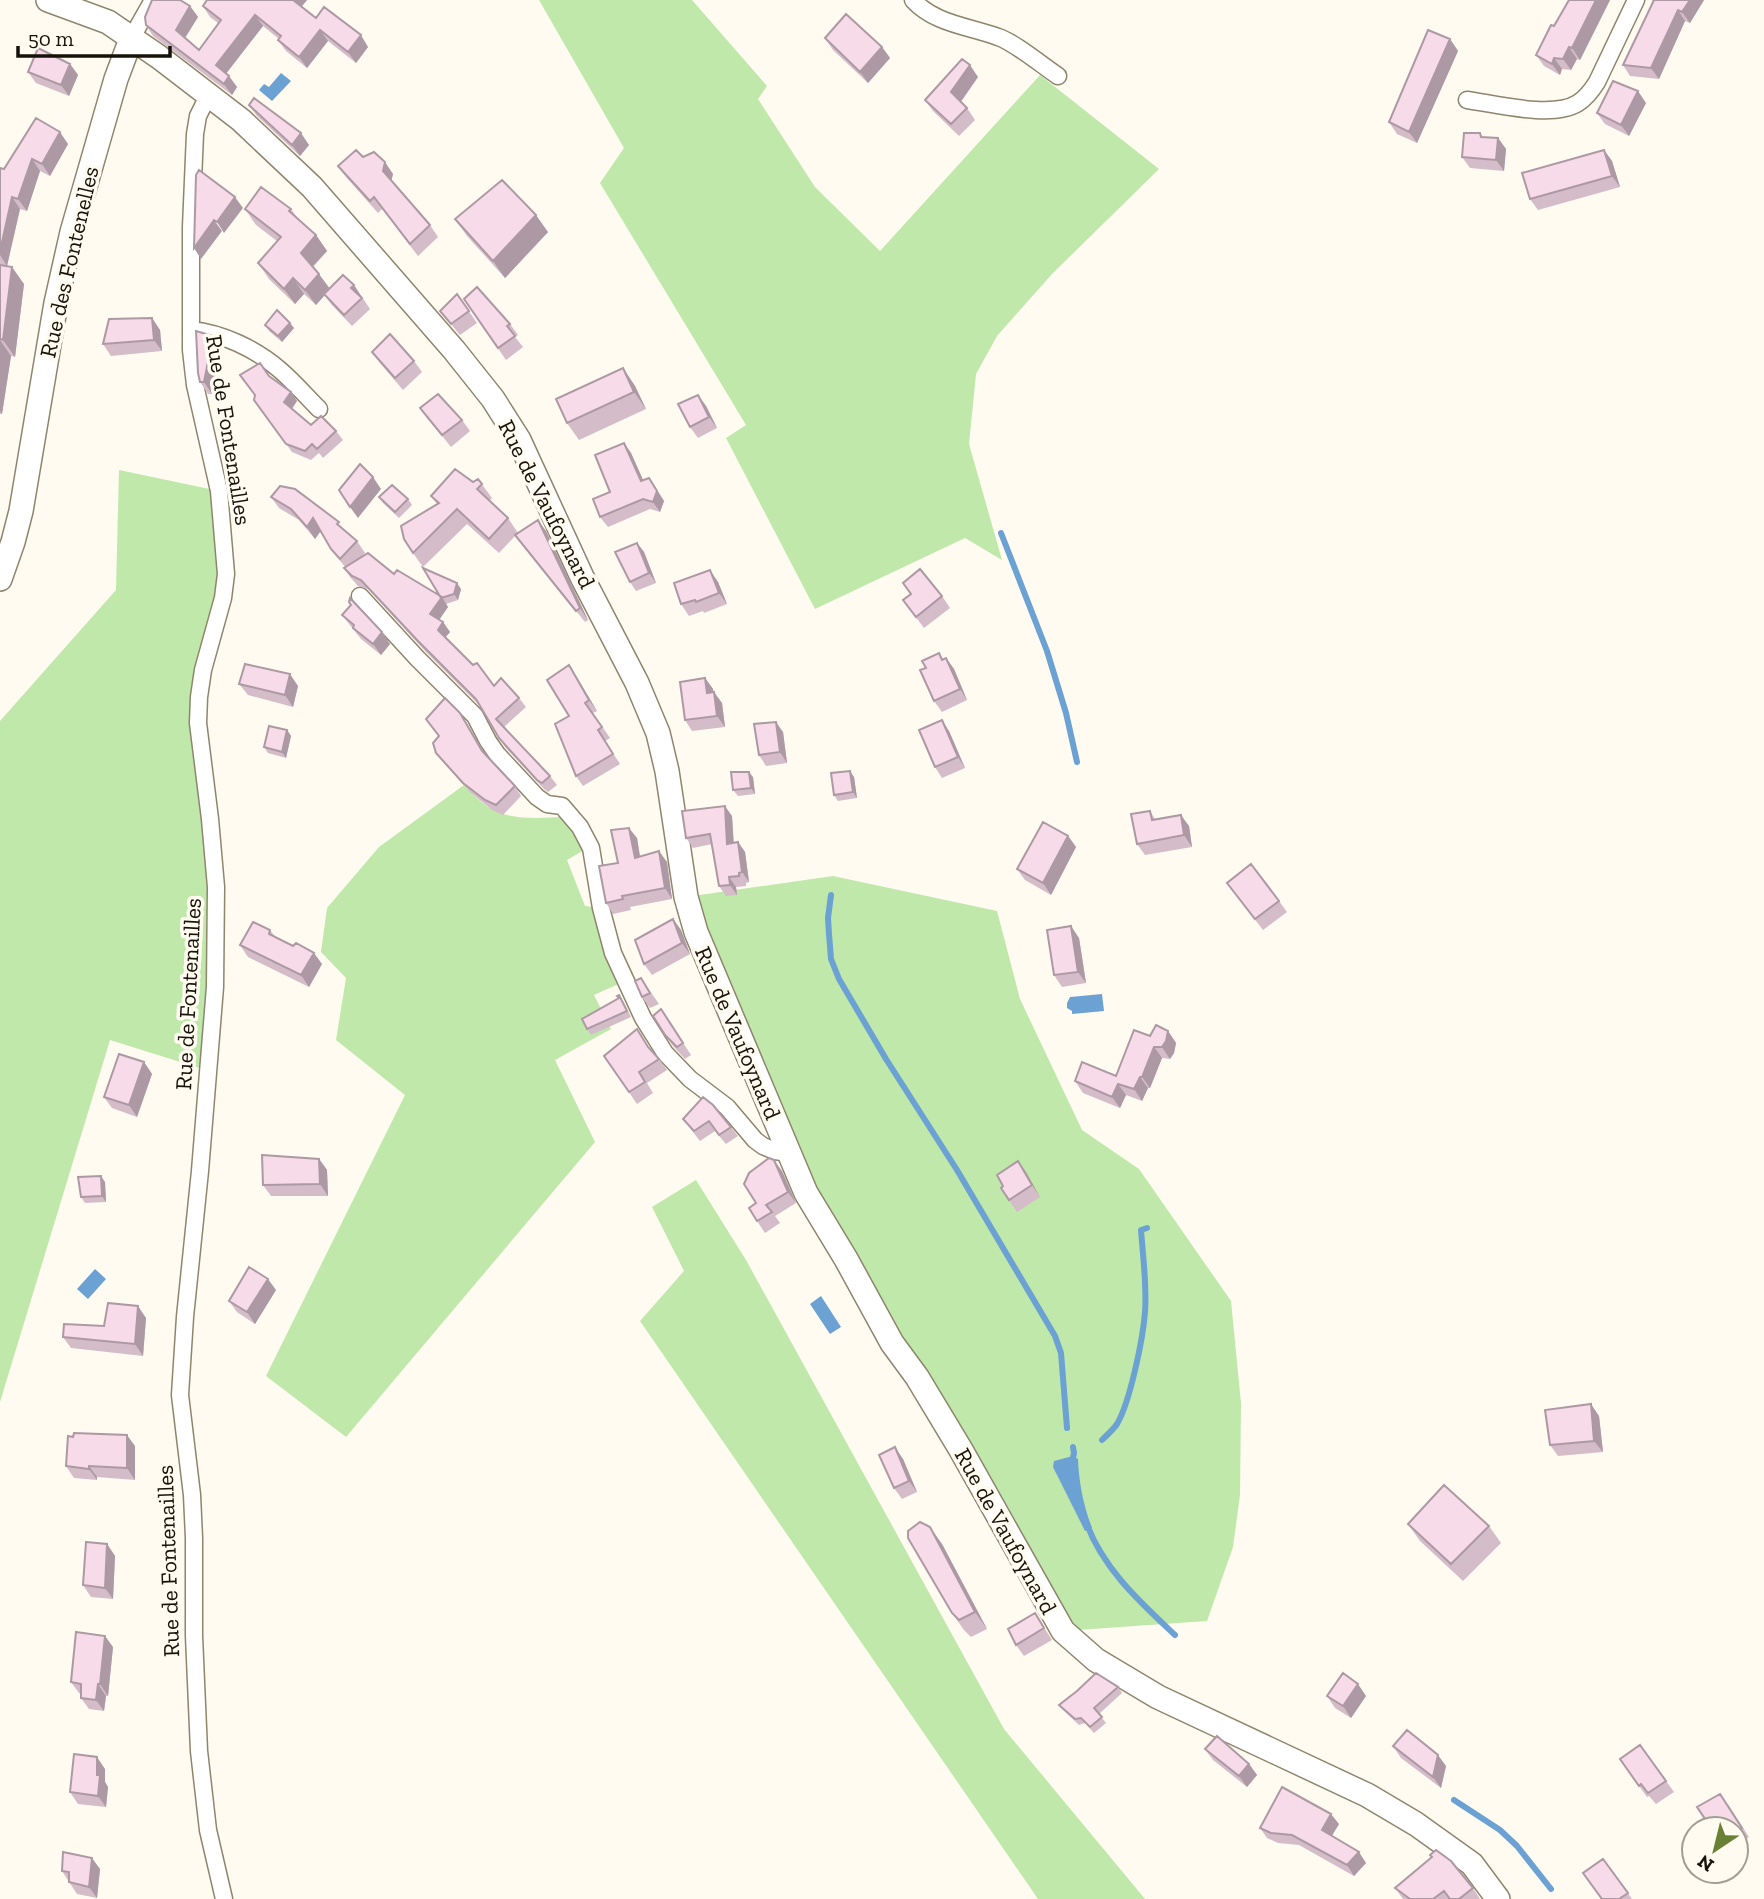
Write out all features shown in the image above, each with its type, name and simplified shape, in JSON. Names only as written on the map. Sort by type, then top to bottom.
[{"type":"street","points":[[48,0],[108,22],[131,39],[153,0]]},
{"type":"street","points":[[912,0],[939,18],[1000,37],[1058,76]]},
{"type":"street","points":[[1467,100],[1549,111],[1565,109],[1578,103],[1589,94],[1597,82],[1636,0]]},
{"type":"street","name":"Rue de Vaufoynard","points":[[131,39],[159,57],[241,120],[312,187],[454,350],[493,399],[519,440],[582,577],[637,683],[658,733],[667,771],[686,897],[696,932],[806,1193],[892,1343],[917,1377],[948,1429],[1063,1631],[1096,1660],[1158,1697],[1367,1795],[1416,1824],[1472,1864],[1498,1899]]},
{"type":"street","name":"Rue des Fontenelles","points":[[0,579],[21,511],[55,303],[72,232],[116,79],[131,39]]},
{"type":"street","name":"Rue de Fontenailles","points":[[208,96],[198,116],[195,134],[191,227],[191,350],[195,385],[219,491],[226,574],[223,598],[203,670],[199,697],[198,723],[216,887],[215,986],[180,1395],[192,1495],[199,1751],[208,1830],[224,1899]]},
{"type":"street","points":[[191,330],[239,344],[261,356],[280,370],[319,409]]},
{"type":"street","points":[[360,596],[475,716],[497,754],[521,781],[541,801],[562,806],[580,827],[591,848],[601,908],[613,953],[637,1007],[665,1053],[690,1079],[727,1107],[755,1140],[775,1151],[789,1153]]},
{"type":"green space","points":[[539,0],[692,0],[767,86],[758,99],[815,187],[880,251],[1040,75],[1159,169],[1052,274],[997,336],[976,374],[969,444],[1002,560],[965,538],[815,609],[726,438],[746,425],[600,183],[624,148]]},
{"type":"green space","points":[[119,470],[219,491],[223,598],[203,670],[210,819],[209,1071],[110,1040],[0,1402],[0,721],[116,590]]},
{"type":"green space","points":[[464,785],[485,805],[505,815],[525,818],[564,817],[584,850],[567,860],[585,906],[601,908],[625,981],[594,995],[611,1029],[555,1060],[595,1142],[346,1437],[266,1376],[405,1095],[336,1040],[346,978],[321,952],[327,908],[379,847]]},
{"type":"green space","points":[[833,876],[997,911],[1020,999],[1082,1130],[1139,1169],[1231,1301],[1241,1403],[1240,1495],[1233,1547],[1207,1621],[1063,1631],[846,1259],[686,897]]},
{"type":"green space","points":[[696,1180],[746,1260],[1004,1729],[1145,1899],[1038,1899],[640,1321],[684,1271],[652,1207]]},
{"type":"water","points":[[281,73],[291,81],[272,101],[259,90],[264,84],[269,87]]},
{"type":"water","points":[[1102,994],[1104,1011],[1072,1014],[1067,1008],[1070,997]]},
{"type":"water","points":[[95,1269],[106,1279],[88,1299],[77,1289]]},
{"type":"water","points":[[821,1296],[841,1327],[830,1334],[810,1304]]},
{"type":"water","points":[[1073,1456],[1078,1459],[1082,1493],[1092,1528],[1085,1531],[1053,1467],[1054,1461]]},
{"type":"building","points":[[152,0],[180,0],[190,6],[176,30],[199,50],[221,20],[203,6],[207,0],[293,0],[316,18],[324,7],[361,35],[348,52],[320,30],[299,57],[278,40],[281,36],[255,15],[216,65],[229,76],[224,84],[146,25],[145,17]]},
{"type":"building","points":[[1569,0],[1596,0],[1572,48],[1569,47],[1563,59],[1554,58],[1552,64],[1536,55],[1551,25],[1554,26]]},
{"type":"building","points":[[1654,0],[1690,0],[1682,12],[1678,10],[1651,68],[1623,65]]},
{"type":"building","points":[[846,14],[882,47],[860,72],[825,38]]},
{"type":"building","points":[[1428,30],[1450,39],[1409,132],[1389,122]]},
{"type":"building","points":[[38,48],[70,64],[61,85],[28,72]]},
{"type":"building","points":[[962,59],[970,65],[951,92],[967,108],[951,124],[925,100]]},
{"type":"building","points":[[1613,81],[1638,91],[1621,125],[1597,113]]},
{"type":"building","points":[[254,98],[301,133],[292,145],[249,105]]},
{"type":"building","points":[[36,118],[60,132],[42,164],[32,159],[18,199],[12,197],[0,251],[0,168],[4,169]]},
{"type":"building","points":[[1464,133],[1480,133],[1481,137],[1498,138],[1496,160],[1462,157]]},
{"type":"building","points":[[356,150],[363,157],[374,152],[385,162],[383,171],[430,225],[410,244],[374,197],[370,201],[338,166]]},
{"type":"building","points":[[1604,150],[1612,176],[1530,199],[1522,173]]},
{"type":"building","points":[[199,170],[235,197],[194,248],[196,175]]},
{"type":"building","points":[[502,180],[536,215],[493,261],[455,219]]},
{"type":"building","points":[[261,187],[291,209],[289,211],[316,235],[301,253],[319,274],[305,290],[293,278],[284,289],[258,263],[281,237],[245,209]]},
{"type":"building","points":[[0,265],[12,267],[3,340],[0,339]]},
{"type":"building","points":[[343,275],[354,285],[351,288],[362,298],[344,315],[324,294]]},
{"type":"building","points":[[477,287],[510,324],[507,326],[515,336],[498,348],[464,299]]},
{"type":"building","points":[[457,294],[469,311],[451,324],[440,311]]},
{"type":"building","points":[[277,310],[290,323],[278,336],[265,325]]},
{"type":"building","points":[[152,318],[154,340],[103,344],[109,319]]},
{"type":"building","points":[[196,331],[213,336],[204,382],[200,382],[198,373]]},
{"type":"building","points":[[390,334],[414,361],[395,378],[372,352]]},
{"type":"building","points":[[260,363],[269,376],[291,392],[284,402],[311,425],[321,416],[336,431],[317,449],[312,444],[305,451],[286,444],[254,400],[255,395],[240,375]]},
{"type":"building","points":[[623,368],[634,392],[567,423],[556,399]]},
{"type":"building","points":[[438,394],[462,420],[442,435],[420,408]]},
{"type":"building","points":[[698,395],[709,417],[690,427],[678,404]]},
{"type":"building","points":[[624,443],[641,481],[649,478],[657,491],[653,502],[643,499],[600,517],[593,499],[610,492],[595,455]]},
{"type":"building","points":[[360,464],[373,477],[350,507],[339,490]]},
{"type":"building","points":[[455,469],[473,482],[478,479],[482,484],[477,489],[508,518],[489,539],[457,509],[413,553],[404,539],[401,526],[439,503],[431,496]]},
{"type":"building","points":[[392,485],[408,499],[395,512],[379,497]]},
{"type":"building","points":[[280,486],[295,489],[339,522],[337,524],[357,541],[340,559],[313,518],[307,527],[291,509],[271,497]]},
{"type":"building","points":[[538,520],[580,608],[576,611],[515,535]]},
{"type":"building","points":[[637,543],[649,573],[630,582],[615,552]]},
{"type":"building","points":[[368,553],[394,574],[397,570],[442,597],[430,614],[443,622],[438,630],[473,665],[477,663],[494,686],[501,678],[519,698],[496,719],[550,776],[542,783],[499,738],[476,699],[361,580],[344,568]]},
{"type":"building","points":[[423,568],[457,583],[454,594],[441,598]]},
{"type":"building","points":[[920,569],[942,596],[916,617],[903,600],[911,594],[903,583]]},
{"type":"building","points":[[710,570],[719,593],[696,602],[695,600],[681,604],[674,583]]},
{"type":"building","points":[[350,598],[382,632],[373,644],[342,615],[351,605]]},
{"type":"building","points":[[939,653],[942,660],[946,658],[960,689],[934,701],[920,670],[926,668],[922,661]]},
{"type":"building","points":[[245,664],[290,674],[285,695],[239,684]]},
{"type":"building","points":[[569,665],[589,700],[585,703],[602,727],[598,730],[613,754],[576,776],[555,724],[569,716],[547,680]]},
{"type":"building","points":[[705,678],[707,693],[714,692],[717,716],[685,720],[680,682]]},
{"type":"building","points":[[445,698],[460,713],[482,751],[515,786],[496,805],[463,783],[436,753],[433,743],[439,736],[426,719]]},
{"type":"building","points":[[942,720],[958,757],[935,767],[919,730]]},
{"type":"building","points":[[776,722],[780,752],[759,755],[754,724]]},
{"type":"building","points":[[269,726],[287,730],[282,752],[264,747]]},
{"type":"building","points":[[850,771],[853,792],[834,795],[831,773]]},
{"type":"building","points":[[731,772],[749,772],[751,788],[733,790]]},
{"type":"building","points":[[725,806],[727,844],[738,842],[742,872],[739,876],[729,877],[730,885],[719,886],[710,834],[686,838],[682,811]]},
{"type":"building","points":[[1150,811],[1152,820],[1181,815],[1184,835],[1137,844],[1131,814]]},
{"type":"building","points":[[1043,822],[1068,836],[1043,883],[1017,869]]},
{"type":"building","points":[[629,828],[635,858],[659,851],[665,888],[622,896],[623,899],[606,903],[599,866],[618,863],[611,830]]},
{"type":"building","points":[[1251,864],[1279,901],[1255,919],[1227,883]]},
{"type":"building","points":[[673,919],[682,943],[644,964],[635,940]]},
{"type":"building","points":[[253,922],[270,930],[269,934],[293,946],[296,943],[314,953],[301,975],[240,945]]},
{"type":"building","points":[[1071,926],[1078,972],[1054,975],[1047,930]]},
{"type":"building","points":[[641,978],[650,993],[642,997],[635,981]]},
{"type":"building","points":[[619,995],[627,1011],[587,1029],[582,1019],[619,998]]},
{"type":"building","points":[[661,1009],[683,1043],[677,1047],[665,1035],[653,1016]]},
{"type":"building","points":[[1156,1025],[1168,1031],[1166,1041],[1162,1047],[1154,1047],[1134,1089],[1118,1084],[1112,1097],[1075,1081],[1082,1062],[1116,1076],[1134,1030],[1150,1036]]},
{"type":"building","points":[[637,1029],[659,1059],[639,1072],[645,1082],[629,1092],[604,1056]]},
{"type":"building","points":[[119,1054],[144,1062],[129,1105],[104,1097]]},
{"type":"building","points":[[703,1097],[731,1127],[719,1135],[709,1121],[694,1131],[683,1119]]},
{"type":"building","points":[[262,1155],[319,1159],[320,1184],[263,1185]]},
{"type":"building","points":[[769,1158],[774,1160],[788,1192],[766,1205],[772,1212],[757,1221],[749,1208],[756,1203],[744,1184],[749,1173]]},
{"type":"building","points":[[1018,1161],[1032,1185],[1009,1200],[997,1175]]},
{"type":"building","points":[[101,1176],[102,1196],[81,1197],[78,1177]]},
{"type":"building","points":[[249,1267],[268,1279],[247,1312],[229,1301]]},
{"type":"building","points":[[108,1303],[138,1306],[135,1344],[63,1337],[64,1324],[104,1326]]},
{"type":"building","points":[[1591,1404],[1594,1441],[1550,1445],[1545,1410]]},
{"type":"building","points":[[74,1433],[127,1435],[127,1468],[89,1466],[89,1469],[66,1466],[68,1436],[73,1437]]},
{"type":"building","points":[[895,1447],[909,1481],[894,1488],[879,1455]]},
{"type":"building","points":[[1444,1485],[1489,1526],[1451,1564],[1408,1524]]},
{"type":"building","points":[[920,1522],[930,1527],[975,1612],[959,1620],[952,1613],[908,1538],[908,1531]]},
{"type":"building","points":[[86,1542],[107,1544],[105,1588],[83,1585]]},
{"type":"building","points":[[1035,1613],[1044,1628],[1016,1645],[1008,1629]]},
{"type":"building","points":[[76,1632],[105,1636],[96,1700],[81,1698],[81,1684],[71,1682]]},
{"type":"building","points":[[1096,1673],[1118,1687],[1094,1708],[1102,1717],[1090,1727],[1081,1718],[1075,1719],[1059,1705]]},
{"type":"building","points":[[1343,1673],[1358,1684],[1343,1706],[1327,1696]]},
{"type":"building","points":[[1407,1730],[1438,1755],[1433,1777],[1393,1746]]},
{"type":"building","points":[[1217,1736],[1249,1764],[1239,1776],[1205,1749]]},
{"type":"building","points":[[1640,1745],[1666,1781],[1648,1793],[1641,1784],[1639,1786],[1620,1759]]},
{"type":"building","points":[[74,1754],[97,1757],[97,1775],[100,1775],[98,1796],[70,1792]]},
{"type":"building","points":[[1282,1787],[1331,1814],[1322,1830],[1359,1852],[1347,1865],[1292,1835],[1271,1833],[1260,1828]]},
{"type":"building","points":[[1720,1794],[1734,1815],[1702,1815],[1697,1807]]},
{"type":"building","points":[[1436,1850],[1451,1861],[1473,1888],[1459,1899],[1450,1899],[1444,1891],[1433,1899],[1410,1899],[1395,1888],[1432,1857],[1430,1855]]},
{"type":"building","points":[[63,1852],[92,1858],[89,1887],[69,1882],[69,1872],[62,1871]]},
{"type":"building","points":[[1603,1859],[1628,1893],[1619,1899],[1602,1899],[1583,1873]]},
{"type":"waterway","points":[[1001,533],[1047,651],[1066,713],[1077,762]]},
{"type":"waterway","points":[[831,895],[828,918],[831,959],[839,979],[1055,1336],[1061,1353],[1067,1428]]},
{"type":"waterway","points":[[1102,1440],[1122,1414],[1139,1354],[1145,1302],[1141,1230],[1147,1228]]},
{"type":"waterway","points":[[1072,1462],[1073,1447]]},
{"type":"waterway","points":[[1086,1522],[1112,1570],[1175,1635]]},
{"type":"waterway","points":[[1454,1800],[1500,1830],[1517,1846],[1551,1889]]}]
